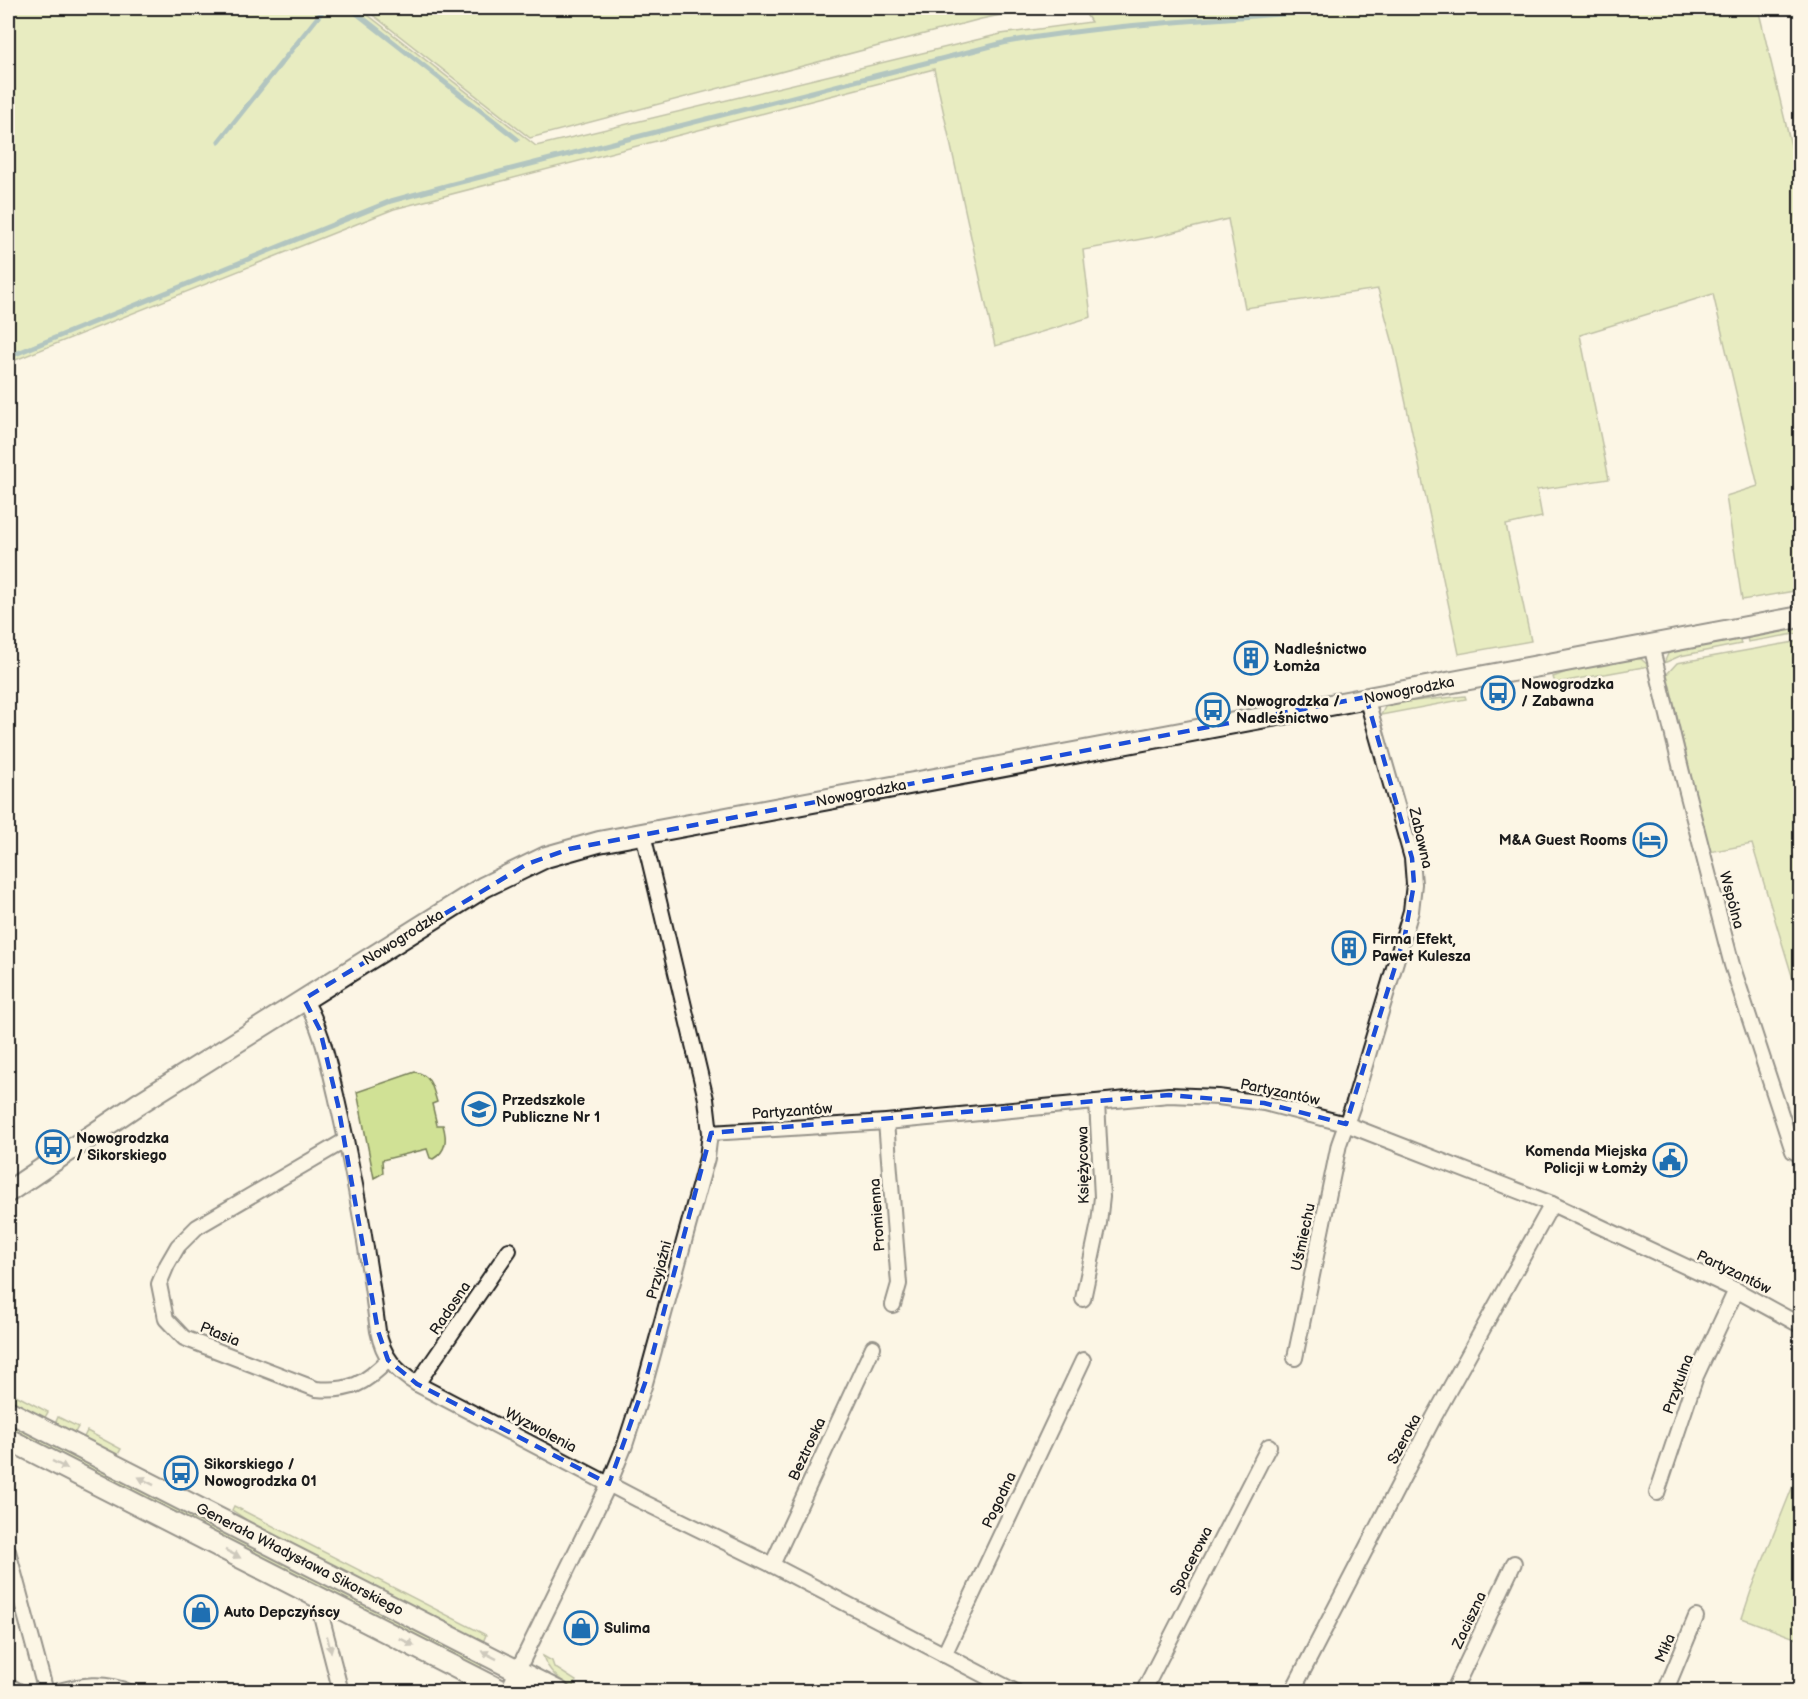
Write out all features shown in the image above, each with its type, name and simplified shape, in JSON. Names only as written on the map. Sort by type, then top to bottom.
[{"type":"street","name":"Nowogrodzka","points":[[8,1192],[138,1104],[504,875],[569,849],[1800,617]]},
{"type":"street","name":"Wspólna","points":[[1651,645],[1732,965],[1793,1150],[1800,1155]]},
{"type":"street","name":"Zabawna","points":[[1347,1124],[1405,935],[1414,884],[1412,858],[1366,697]]},
{"type":"street","name":"Przyjaźni","points":[[505,1692],[609,1484],[625,1445],[707,1158],[710,1133],[706,1099],[643,834]]},
{"type":"street","name":"Wyzwolenia","points":[[304,999],[320,1030],[346,1140],[381,1346],[388,1360],[401,1373],[417,1384],[609,1484],[772,1565],[1016,1692]]},
{"type":"street","name":"Partyzantów","points":[[710,1133],[886,1122],[1169,1095],[1218,1097],[1264,1103],[1347,1124],[1552,1204],[1799,1319]]},
{"type":"street","name":"Księżycowa","points":[[1083,1299],[1099,1223],[1102,1197],[1097,1102]]},
{"type":"street","name":"Promienna","points":[[886,1122],[899,1284],[893,1305]]},
{"type":"street","name":"Uśmiechu","points":[[1295,1358],[1339,1144],[1347,1124]]},
{"type":"street","name":"Ptasia","points":[[346,1140],[197,1227],[178,1246],[167,1265],[159,1284],[162,1305],[166,1319],[184,1338],[316,1389],[337,1391],[362,1383],[388,1360]]},
{"type":"street","name":"Szeroka","points":[[1292,1692],[1434,1417],[1552,1204]]},
{"type":"street","name":"Radosna","points":[[417,1384],[509,1250]]},
{"type":"street","name":"Przytulna","points":[[1657,1493],[1696,1376],[1736,1290]]},
{"type":"street","name":"Beztroska","points":[[772,1565],[873,1347]]},
{"type":"street","name":"Pogodna","points":[[944,1655],[1083,1360]]},
{"type":"street","name":"Generała Władysława Sikorskiego","points":[[8,1411],[559,1692]]},
{"type":"street","name":"Generała Władysława Sikorskiego","points":[[8,1439],[505,1692]]},
{"type":"street","name":"Spacerowa","points":[[1143,1692],[1269,1446]]},
{"type":"street","points":[[8,1551],[46,1692]]},
{"type":"street","name":"Zaciszna","points":[[1453,1692],[1514,1563]]},
{"type":"street","points":[[316,1596],[341,1692]]},
{"type":"street","name":"Miła","points":[[1665,1692],[1696,1617]]},
{"type":"street","points":[[55,1692],[96,1684],[114,1686],[129,1692]]},
{"type":"street","points":[[8,1685],[20,1692]]},
{"type":"highlighted area","points":[[1366,697],[1412,858],[1414,884],[1405,935],[1346,1124],[1264,1103],[1169,1095],[711,1133],[645,1383],[609,1484],[417,1384],[388,1360],[378,1331],[338,1105],[320,1030],[304,999],[527,864],[569,849]]},
{"type":"green space","points":[[8,8],[359,8],[536,146],[1001,34],[1091,22],[1082,8],[1758,8],[1800,183],[1800,590],[1742,600],[1726,496],[1758,486],[1713,294],[1580,335],[1609,479],[1537,490],[1542,517],[1506,525],[1531,641],[1459,654],[1394,347],[1378,289],[1245,308],[1228,219],[1158,236],[1083,250],[1091,317],[995,346],[934,69],[394,209],[8,363]]},
{"type":"green space","points":[[364,8],[1034,8],[981,19],[530,138]]},
{"type":"green space","points":[[1800,627],[1800,633],[1748,642],[1747,637]]},
{"type":"green space","points":[[1739,638],[1741,644],[1680,656],[1664,663],[1668,654],[1674,650]]},
{"type":"green space","points":[[1800,641],[1800,1002],[1752,844],[1709,852],[1667,674],[1677,663]]},
{"type":"green space","points":[[1634,658],[1641,659],[1649,666],[1555,683],[1553,677],[1569,671]]},
{"type":"green space","points":[[1465,696],[1466,699],[1381,715],[1385,707],[1393,703]]},
{"type":"green space","points":[[415,1072],[425,1076],[432,1087],[437,1102],[432,1104],[437,1125],[443,1125],[444,1130],[443,1148],[433,1159],[430,1158],[427,1149],[382,1160],[383,1173],[374,1178],[357,1092]]},
{"type":"green space","points":[[8,1391],[48,1412],[44,1419],[8,1400]]},
{"type":"green space","points":[[58,1417],[78,1427],[74,1434],[55,1424]]},
{"type":"green space","points":[[8,1421],[483,1663],[480,1669],[8,1428]]},
{"type":"green space","points":[[87,1431],[121,1449],[117,1456],[85,1440]]},
{"type":"green space","points":[[1800,1468],[1800,1640],[1742,1618]]},
{"type":"green space","points":[[234,1506],[486,1635],[483,1642],[260,1529],[232,1510]]},
{"type":"green space","points":[[543,1656],[552,1661],[554,1667],[576,1681],[573,1688],[555,1675]]},
{"type":"waterway","points":[[219,141],[325,8]]},
{"type":"waterway","points":[[350,8],[517,139]]},
{"type":"waterway","points":[[8,357],[391,201],[449,185],[1007,42],[1135,25],[1349,8]]},
{"type":"place","name":"Nadleśnictwo Łomża","points":[[1251,658]]},
{"type":"place","name":"Nowogrodzka / Zabawna","points":[[1498,693]]},
{"type":"place","name":"Nowogrodzka / Nadleśnictwo","points":[[1213,710]]},
{"type":"place","name":"M&A Guest Rooms","points":[[1650,840]]},
{"type":"place","name":"Firma Efekt, Paweł Kulesza","points":[[1349,948]]},
{"type":"place","name":"Przedszkole Publiczne Nr 1","points":[[479,1109]]},
{"type":"place","name":"Nowogrodzka / Sikorskiego","points":[[53,1147]]},
{"type":"place","name":"Komenda Miejska Policji w Łomży","points":[[1670,1160]]},
{"type":"place","name":"Sikorskiego / Nowogrodzka 01","points":[[181,1473]]},
{"type":"place","name":"Auto Depczyńscy","points":[[201,1612]]},
{"type":"place","name":"Sulima","points":[[581,1628]]}]
